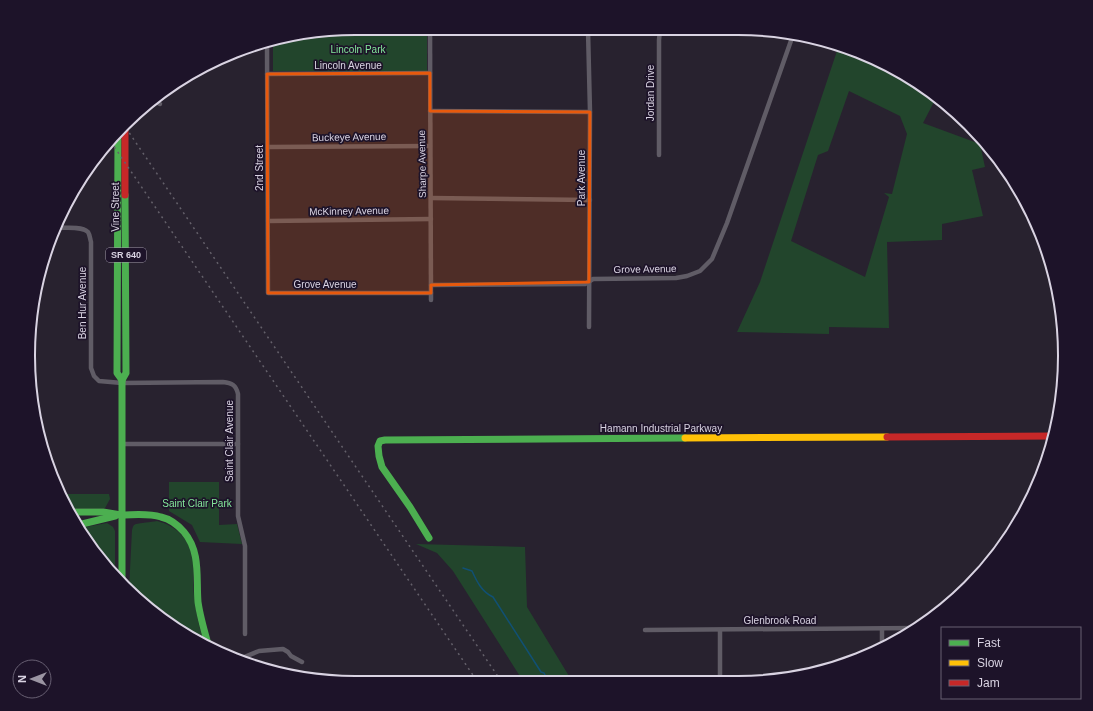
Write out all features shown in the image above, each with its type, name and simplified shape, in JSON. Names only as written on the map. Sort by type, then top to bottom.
[{"type":"main road","name":"Vine Street","points":[[122,574],[122,381],[126,373],[125,133]]},
{"type":"main road","name":"Vine Street","points":[[118,141],[118,373],[122,381]]},
{"type":"main road","name":"Hamann Industrial Parkway","points":[[429,538],[410,507],[382,467],[378,446],[380,441],[448,439],[1047,436]]},
{"type":"main road","points":[[76,512],[103,512],[158,516],[168,519],[176,524],[187,536],[196,554],[201,622],[206,639]]},
{"type":"main road","points":[[83,524],[121,514]]},
{"type":"street","name":"Sharpe Avenue","points":[[430,35],[431,300]]},
{"type":"street","name":"Park Avenue","points":[[588,35],[590,112],[589,327]]},
{"type":"street","name":"Jordan Drive","points":[[659,155],[660,35]]},
{"type":"street","name":"Grove Avenue","points":[[431,285],[585,284],[593,279],[676,278],[700,271],[712,259],[727,223],[791,40]]},
{"type":"street","name":"2nd Street","points":[[267,48],[268,293]]},
{"type":"street","name":"Lincoln Avenue","points":[[267,74],[430,73]]},
{"type":"street","points":[[430,111],[590,112]]},
{"type":"street","name":"Buckeye Avenue","points":[[268,147],[430,146]]},
{"type":"street","points":[[431,198],[590,200]]},
{"type":"street","name":"McKinney Avenue","points":[[268,221],[431,219]]},
{"type":"street","name":"Ben Hur Avenue","points":[[61,228],[80,228],[88,232],[90,236],[92,368],[94,376],[99,381],[122,381]]},
{"type":"street","name":"Grove Avenue","points":[[268,293],[431,293]]},
{"type":"street","name":"Saint Clair Avenue","points":[[122,381],[223,382],[230,383],[237,389],[238,516],[245,546],[245,634]]},
{"type":"street","points":[[122,444],[238,444]]},
{"type":"street","points":[[882,628],[882,641]]},
{"type":"street","name":"Glenbrook Road","points":[[645,630],[906,628]]},
{"type":"street","points":[[720,630],[720,676]]},
{"type":"street","points":[[245,657],[259,651],[283,649],[291,656],[302,662]]},
{"type":"highlighted area","points":[[430,73],[430,111],[590,112],[589,282],[431,285],[431,293],[268,293],[267,74]]},
{"type":"green space","name":"Lincoln Park","points":[[356,35],[427,35],[427,71],[273,71],[273,46],[293,41]]},
{"type":"green space","points":[[837,51],[879,68],[916,89],[934,102],[923,123],[977,143],[981,147],[985,167],[972,170],[983,216],[942,224],[942,240],[887,242],[889,328],[829,327],[829,334],[737,332],[760,282]],"holes":[[[849,91],[900,116],[907,134],[892,194],[884,193],[889,197],[865,277],[791,241],[818,155],[828,151]]]},
{"type":"green space","name":"Saint Clair Park","points":[[169,482],[219,482],[219,525],[237,524],[242,544],[200,542],[192,525],[169,511]]},
{"type":"green space","points":[[67,494],[109,494],[110,499],[105,508],[74,508]]},
{"type":"green space","points":[[157,521],[164,523],[181,534],[189,546],[192,552],[193,562],[195,606],[202,637],[160,610],[129,582],[132,530],[136,524]]},
{"type":"green space","points":[[107,523],[113,527],[115,531],[115,567],[101,551],[86,527]]},
{"type":"green space","points":[[416,544],[525,547],[527,607],[569,676],[520,676],[453,571],[437,553]]},
{"type":"waterway","points":[[463,568],[472,571],[478,583],[489,595],[493,597],[541,672],[544,673],[546,676]]},
{"type":"railway","points":[[128,130],[498,676]]},
{"type":"railway","points":[[114,146],[474,676]]},
{"type":"traffic: fast","points":[[118,141],[117,373],[122,380]]},
{"type":"traffic: fast","points":[[122,574],[122,380],[126,373],[125,195]]},
{"type":"traffic: fast","points":[[429,538],[410,507],[382,467],[378,446],[380,441],[685,438]]},
{"type":"traffic: fast","points":[[76,512],[103,512],[121,515]]},
{"type":"traffic: fast","points":[[121,515],[146,515],[164,518],[179,527],[184,532],[193,548],[197,566],[198,602],[207,639]]},
{"type":"traffic: fast","points":[[83,524],[115,516]]},
{"type":"traffic: slow","points":[[685,438],[887,437]]},
{"type":"traffic: jam","points":[[125,133],[125,195]]},
{"type":"traffic: jam","points":[[887,437],[1047,436]]}]
